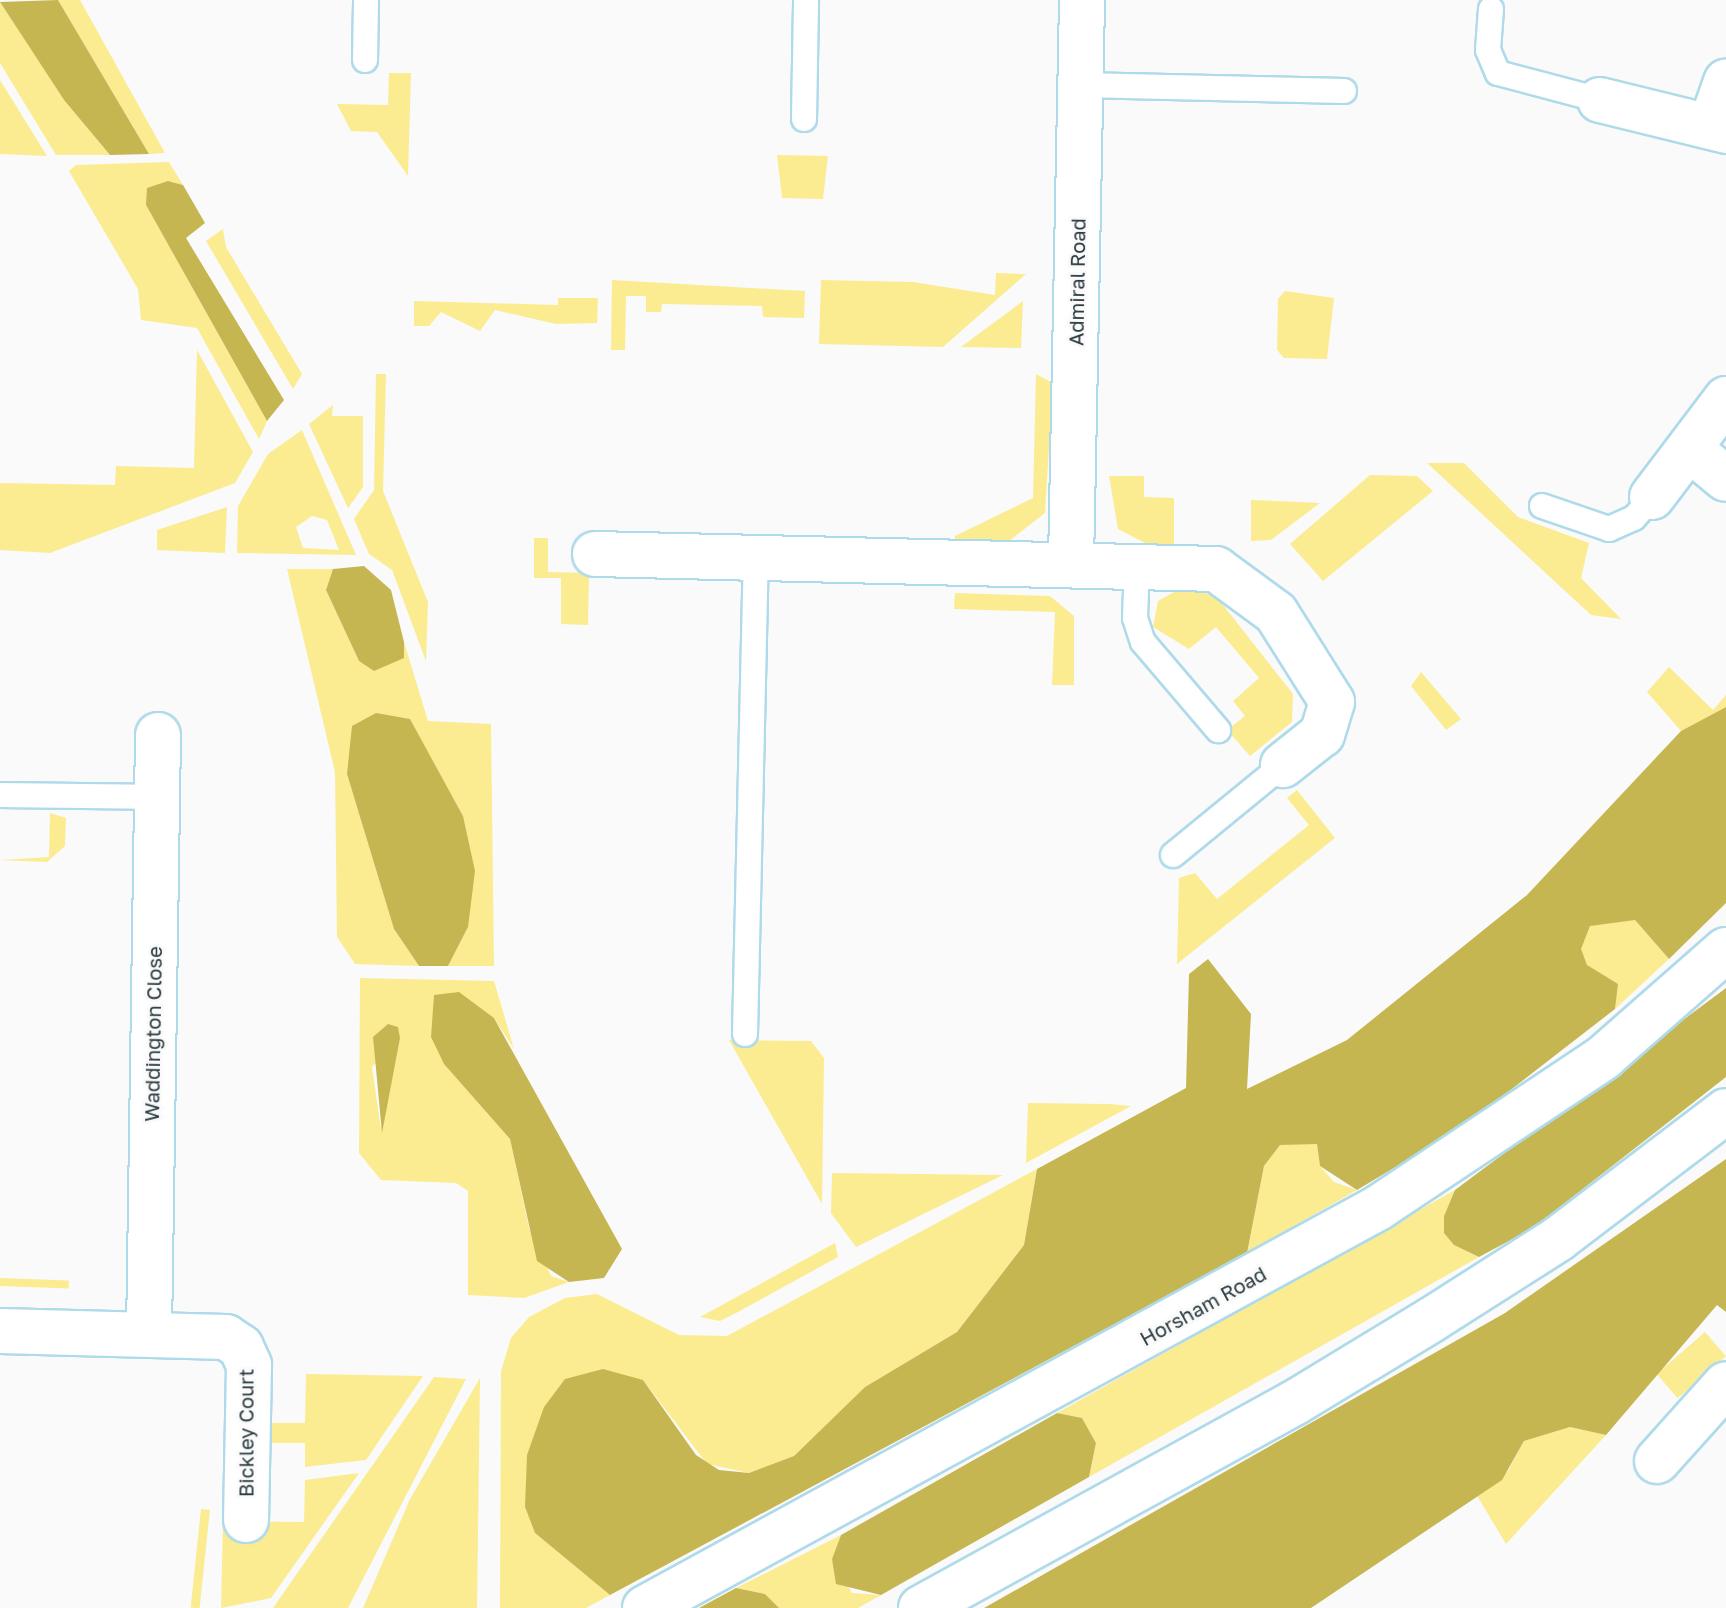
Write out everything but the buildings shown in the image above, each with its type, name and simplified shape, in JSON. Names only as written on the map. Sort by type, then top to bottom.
[{"type":"street","name":"Admiral Road","points":[[1071,563],[1082,0]]},
{"type":"street","points":[[1600,100],[1719,128],[1726,82]]},
{"type":"street","points":[[1652,497],[1691,450],[1726,399]]},
{"type":"street","points":[[1691,450],[1726,479]]},
{"type":"street","points":[[595,554],[1071,563],[1216,569],[1276,613],[1332,702],[1322,734],[1283,765]]},
{"type":"street","name":"Waddington Close","points":[[149,1334],[158,735]]},
{"type":"street","name":"Horsham Road","points":[[645,1608],[1378,1208],[1604,1057],[1726,950]]},
{"type":"street","points":[[921,1608],[1294,1403],[1431,1320],[1558,1239],[1726,1111]]},
{"type":"street","name":"Bickley Court","points":[[0,1331],[226,1337],[241,1347],[249,1365],[246,1520]]},
{"type":"street","points":[[1657,1461],[1718,1407]]},
{"type":"lane","points":[[365,60],[366,0]]},
{"type":"lane","points":[[804,119],[806,0]]},
{"type":"lane","points":[[1491,9],[1488,50],[1498,73],[1600,100]]},
{"type":"lane","points":[[1081,85],[1344,91]]},
{"type":"lane","points":[[1542,506],[1609,529],[1634,518],[1652,497]]},
{"type":"lane","points":[[745,1034],[756,557]]},
{"type":"lane","points":[[1137,565],[1135,618],[1143,642],[1218,730]]},
{"type":"lane","points":[[1173,855],[1283,765]]},
{"type":"lane","points":[[0,795],[156,797]]},
{"type":"shaded area","points":[[58,0],[80,0],[165,153],[149,154]]},
{"type":"shaded area","points":[[58,0],[149,154],[110,155],[64,100],[0,2]]},
{"type":"shaded area","points":[[0,2],[64,100],[110,155],[56,155],[0,63]]},
{"type":"shaded area","points":[[389,73],[411,73],[408,176],[377,132],[351,131],[337,104],[388,105]]},
{"type":"shaded area","points":[[0,80],[47,156],[0,154]]},
{"type":"shaded area","points":[[777,155],[828,156],[823,199],[782,198]]},
{"type":"shaded area","points":[[169,162],[183,185],[168,181],[146,205],[267,421],[259,439],[197,328],[141,320],[138,289],[69,171],[76,165]]},
{"type":"shaded area","points":[[168,181],[183,185],[205,223],[186,238],[284,400],[267,421],[146,205],[147,188]]},
{"type":"shaded area","points":[[223,229],[226,247],[302,374],[293,389],[206,241]]},
{"type":"shaded area","points":[[996,273],[1026,274],[943,347],[819,344],[821,280],[913,282],[995,295]]},
{"type":"shaded area","points":[[612,280],[805,291],[804,318],[763,317],[762,306],[662,304],[661,312],[646,312],[646,296],[626,296],[625,350],[611,350]]},
{"type":"shaded area","points":[[1285,291],[1334,298],[1327,359],[1284,358],[1277,350],[1278,299]]},
{"type":"shaded area","points":[[558,298],[598,298],[597,323],[556,324],[495,310],[480,331],[441,312],[429,326],[414,326],[414,301],[558,305]]},
{"type":"shaded area","points":[[1023,301],[1021,348],[961,347]]},
{"type":"shaded area","points":[[197,350],[253,452],[235,483],[50,553],[0,550],[0,483],[115,485],[116,466],[194,468]]},
{"type":"shaded area","points":[[376,374],[386,374],[383,491],[428,602],[426,661],[392,570],[369,554],[354,519],[374,490]]},
{"type":"shaded area","points":[[1036,374],[1053,383],[1045,513],[1005,544],[954,544],[955,536],[1033,498]]},
{"type":"shaded area","points":[[333,405],[332,416],[363,416],[363,487],[348,508],[309,424]]},
{"type":"shaded area","points":[[302,430],[356,555],[237,553],[238,506],[268,454]],"holes":[[[312,516],[327,520],[339,550],[303,548],[296,527]]]},
{"type":"shaded area","points":[[1427,463],[1464,463],[1518,517],[1589,543],[1581,578],[1621,619],[1591,615]]},
{"type":"shaded area","points":[[1370,475],[1417,476],[1433,491],[1323,581],[1290,544]]},
{"type":"shaded area","points":[[1109,476],[1144,476],[1144,497],[1174,498],[1174,544],[1147,544],[1118,529]]},
{"type":"shaded area","points":[[1251,500],[1320,503],[1271,540],[1251,541]]},
{"type":"shaded area","points":[[227,507],[225,553],[157,550],[157,530]]},
{"type":"shaded area","points":[[534,538],[548,538],[548,572],[589,573],[588,625],[561,624],[561,578],[534,578]]},
{"type":"shaded area","points":[[364,566],[391,590],[404,642],[404,658],[374,671],[359,661],[326,590],[333,569]]},
{"type":"shaded area","points":[[287,569],[333,569],[326,590],[359,661],[404,658],[404,642],[428,721],[491,724],[494,966],[448,966],[468,927],[463,816],[410,720],[347,774],[394,929],[419,966],[355,964],[337,937],[335,772]]},
{"type":"shaded area","points":[[1183,587],[1216,596],[1293,694],[1292,722],[1250,756],[1227,730],[1245,716],[1233,701],[1259,678],[1216,627],[1189,649],[1153,627],[1158,601]]},
{"type":"shaded area","points":[[955,593],[1050,596],[1074,616],[1074,685],[1052,685],[1055,612],[954,609]]},
{"type":"shaded area","points":[[1669,667],[1713,710],[1726,695],[1726,707],[1681,731],[1647,692]]},
{"type":"shaded area","points":[[1421,672],[1461,719],[1446,730],[1411,686]]},
{"type":"shaded area","points":[[1726,707],[1726,903],[1669,959],[1635,920],[1590,926],[1581,949],[1587,965],[1618,984],[1615,1009],[1464,1126],[1357,1190],[1320,1166],[1317,1144],[1280,1145],[1264,1166],[1247,1253],[610,1595],[535,1533],[525,1507],[527,1455],[544,1407],[565,1379],[603,1369],[643,1380],[696,1455],[719,1470],[749,1473],[794,1456],[865,1387],[957,1332],[1024,1245],[1037,1169],[1186,1088],[1189,974],[1208,959],[1251,1014],[1247,1089],[1347,1040],[1527,895],[1681,731]]},
{"type":"shaded area","points":[[376,713],[410,719],[463,816],[475,871],[468,927],[448,966],[419,966],[394,929],[347,774],[352,726]]},
{"type":"shaded area","points":[[1297,790],[1335,838],[1177,964],[1179,878],[1195,873],[1217,899],[1309,825],[1287,798]]},
{"type":"shaded area","points":[[50,813],[66,818],[65,846],[47,862],[0,860],[49,857]]},
{"type":"shaded area","points":[[1620,917],[1635,920],[1669,959],[1615,1009],[1617,984],[1587,966],[1580,949],[1590,926]]},
{"type":"shaded area","points":[[360,978],[494,981],[514,1049],[494,1018],[444,1064],[510,1139],[529,1228],[551,1276],[569,1282],[524,1298],[468,1295],[468,1191],[456,1183],[381,1180],[359,1153]],"holes":[[[400,1038],[383,1105],[381,1130],[372,1067]]]},
{"type":"shaded area","points":[[1726,988],[1726,1077],[1533,1228],[1479,1257],[1454,1245],[1444,1233],[1444,1216],[1455,1190]]},
{"type":"shaded area","points":[[459,992],[494,1018],[622,1249],[604,1278],[569,1282],[537,1261],[510,1139],[444,1064],[431,1037],[434,995]]},
{"type":"shaded area","points":[[388,1024],[398,1027],[400,1038],[382,1133],[373,1037]]},
{"type":"shaded area","points":[[729,1040],[811,1041],[824,1058],[822,1204]]},
{"type":"shaded area","points":[[1028,1103],[1109,1104],[1131,1106],[1026,1163]]},
{"type":"shaded area","points":[[1303,1140],[1317,1144],[1320,1166],[1334,1182],[1357,1190],[1247,1253],[1264,1166],[1280,1145]]},
{"type":"shaded area","points":[[1726,1159],[1726,1312],[1717,1305],[1606,1435],[1570,1427],[1524,1441],[1502,1480],[1311,1608],[984,1608],[1505,1313]]},
{"type":"shaded area","points":[[1037,1169],[1024,1245],[957,1332],[865,1387],[794,1456],[749,1473],[707,1464],[643,1380],[525,1507],[535,1533],[610,1595],[586,1608],[500,1608],[501,1371],[511,1338],[529,1317],[565,1298],[597,1294],[679,1335],[727,1336]]},
{"type":"shaded area","points":[[832,1173],[1003,1175],[856,1247],[831,1213]]},
{"type":"shaded area","points":[[1455,1190],[1444,1216],[1454,1245],[1479,1257],[1089,1477],[1096,1443],[1082,1418],[1057,1413]]},
{"type":"shaded area","points":[[835,1243],[838,1257],[736,1313],[720,1321],[700,1317]]},
{"type":"shaded area","points":[[0,1278],[69,1280],[69,1288],[0,1286]]},
{"type":"shaded area","points":[[1705,1332],[1726,1356],[1678,1398],[1657,1374]]},
{"type":"shaded area","points":[[306,1374],[423,1376],[366,1460],[305,1467],[305,1443],[264,1443],[263,1423],[305,1423]]},
{"type":"shaded area","points":[[434,1377],[466,1379],[348,1608],[273,1608]]},
{"type":"shaded area","points":[[480,1378],[477,1608],[363,1608],[410,1499]]},
{"type":"shaded area","points":[[1057,1413],[1082,1418],[1096,1443],[1089,1477],[881,1595],[836,1584],[832,1559],[841,1535]]},
{"type":"shaded area","points":[[1570,1427],[1606,1435],[1506,1544],[1476,1494],[1508,1471],[1524,1441]]},
{"type":"shaded area","points":[[359,1473],[271,1598],[221,1608],[223,1521],[304,1522],[305,1480]]},
{"type":"shaded area","points":[[201,1509],[210,1510],[200,1608],[191,1607]]},
{"type":"shaded area","points":[[841,1535],[832,1559],[852,1593],[881,1595],[858,1608],[779,1608],[765,1594],[736,1588]]},
{"type":"shaded area","points":[[736,1588],[765,1594],[779,1608],[699,1608]]}]
